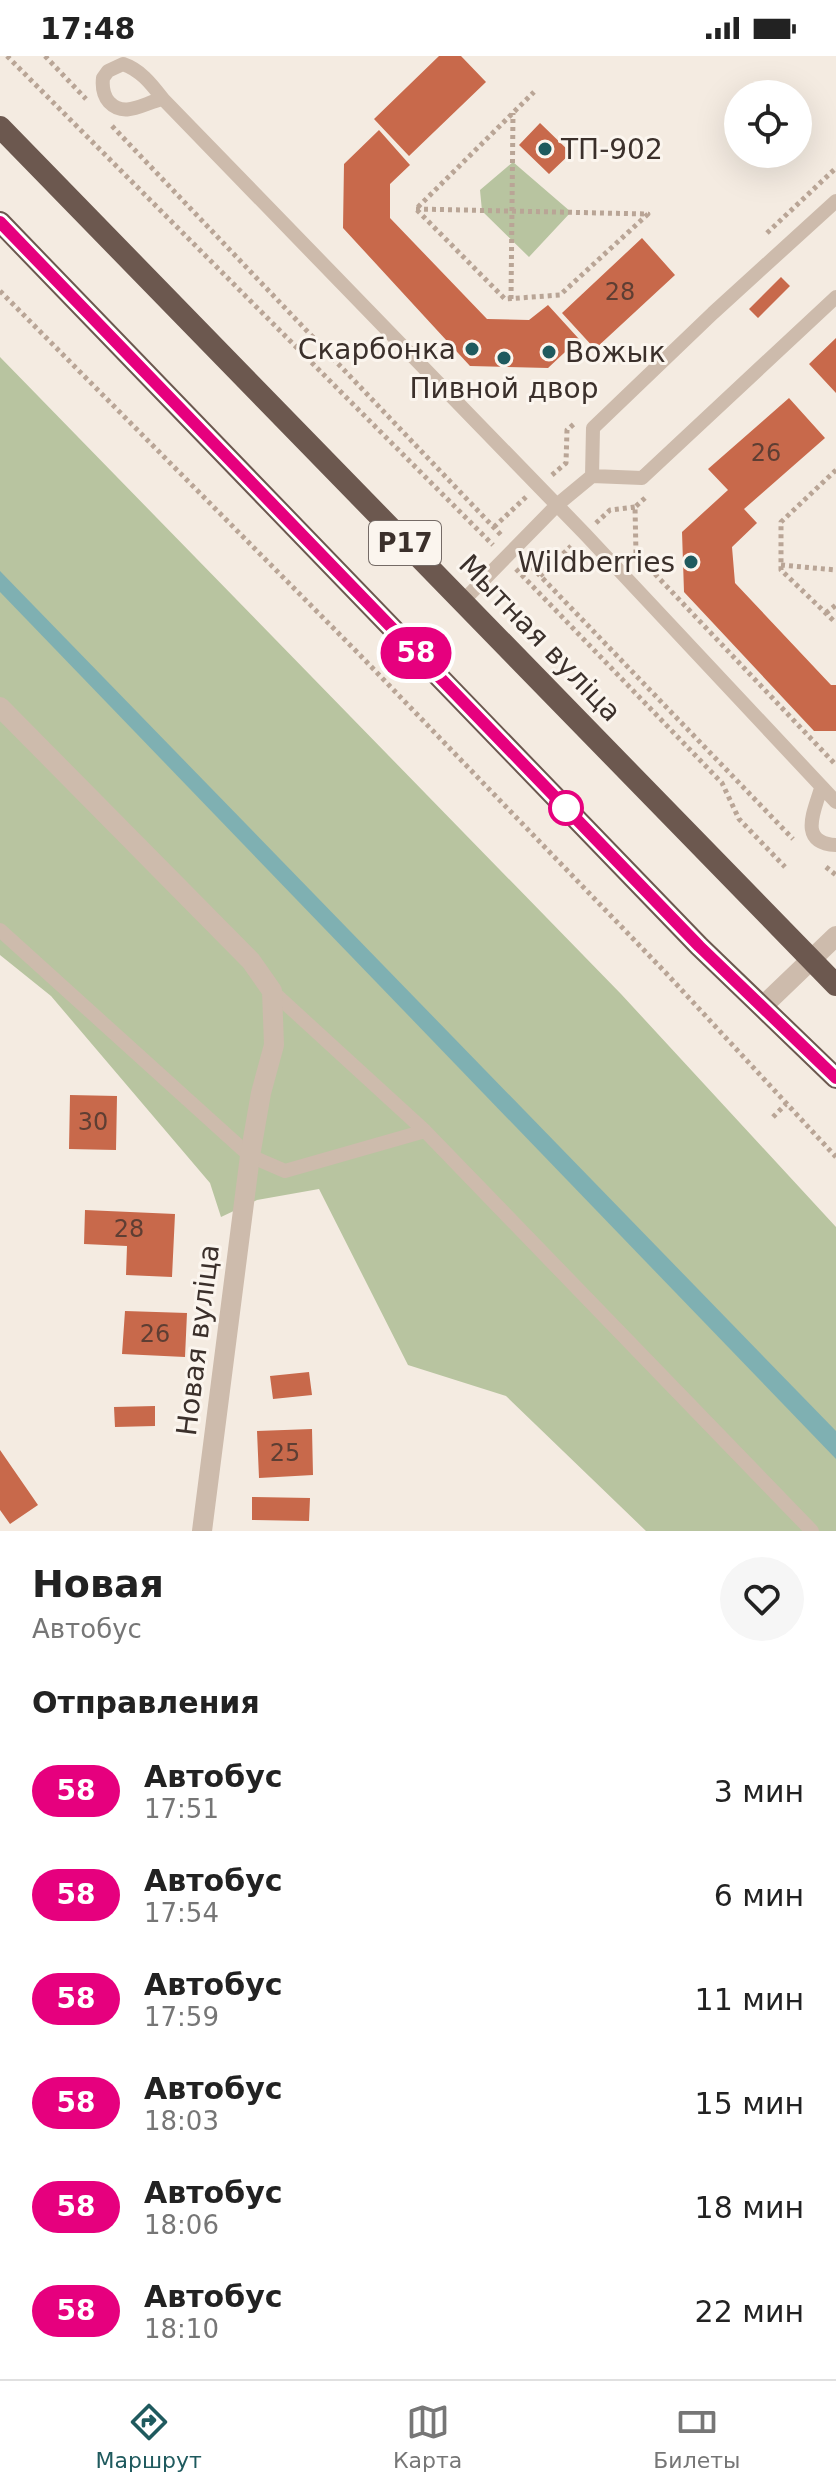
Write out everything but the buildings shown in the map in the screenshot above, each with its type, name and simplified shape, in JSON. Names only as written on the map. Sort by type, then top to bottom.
[{"type":"highway","name":"Мытная вуліца","points":[[0,127],[836,985]]},
{"type":"highway","name":"Р17","points":[[0,222],[688,935],[836,1078]]},
{"type":"street","points":[[0,707],[251,961],[272,991]]},
{"type":"street","points":[[763,1006],[836,936]]},
{"type":"street","name":"Новая вуліца","points":[[202,1531],[250,1156],[261,1093],[274,1045],[272,991]]},
{"type":"lane","points":[[163,99],[557,505],[836,802]]},
{"type":"lane","points":[[592,476],[593,428],[836,201]]},
{"type":"lane","points":[[462,602],[557,505],[592,476],[642,478],[836,297]]},
{"type":"lane","points":[[821,788],[810,820],[811,828],[819,840],[836,845]]},
{"type":"lane","points":[[0,930],[250,1156],[285,1171],[425,1131]]},
{"type":"lane","points":[[272,991],[425,1131],[812,1531]]},
{"type":"path","points":[[7,56],[510,554],[802,849]]},
{"type":"path","points":[[45,56],[87,100]]},
{"type":"path","points":[[416,209],[534,92]]},
{"type":"path","points":[[511,299],[513,113]]},
{"type":"path","points":[[108,122],[722,783],[739,819],[785,867]]},
{"type":"path","points":[[758,242],[836,168]]},
{"type":"path","points":[[416,209],[513,211],[648,214],[560,295],[505,299],[416,209]]},
{"type":"path","points":[[0,291],[358,653],[666,973],[836,1157]]},
{"type":"path","points":[[836,470],[781,522],[781,570],[836,623]]},
{"type":"path","points":[[647,496],[635,507],[636,554],[836,765]]},
{"type":"path","points":[[781,565],[836,570]]},
{"type":"path","points":[[826,613],[836,605]]},
{"type":"path","points":[[826,867],[836,875]]},
{"type":"path","points":[[773,1117],[786,1104]]},
{"type":"green space","points":[[513,162],[571,212],[529,257],[482,211],[480,190]]},
{"type":"green space","points":[[0,357],[621,994],[836,1227],[836,1531],[646,1531],[506,1396],[408,1365],[319,1189],[257,1200],[221,1217],[210,1183],[51,996],[0,955]]},
{"type":"water","points":[[0,571],[836,1431],[836,1459],[0,592]]},
{"type":"bus line","name":"58","points":[[0,222],[699,946],[836,1078]]},
{"type":"place","name":"ТП-902","points":[[545,149]]},
{"type":"place","name":"Скарбонка","points":[[472,349]]},
{"type":"place","name":"Вожык","points":[[549,352]]},
{"type":"place","name":"Пивной двор","points":[[504,358]]},
{"type":"place","name":"Wildberries","points":[[691,562]]}]
